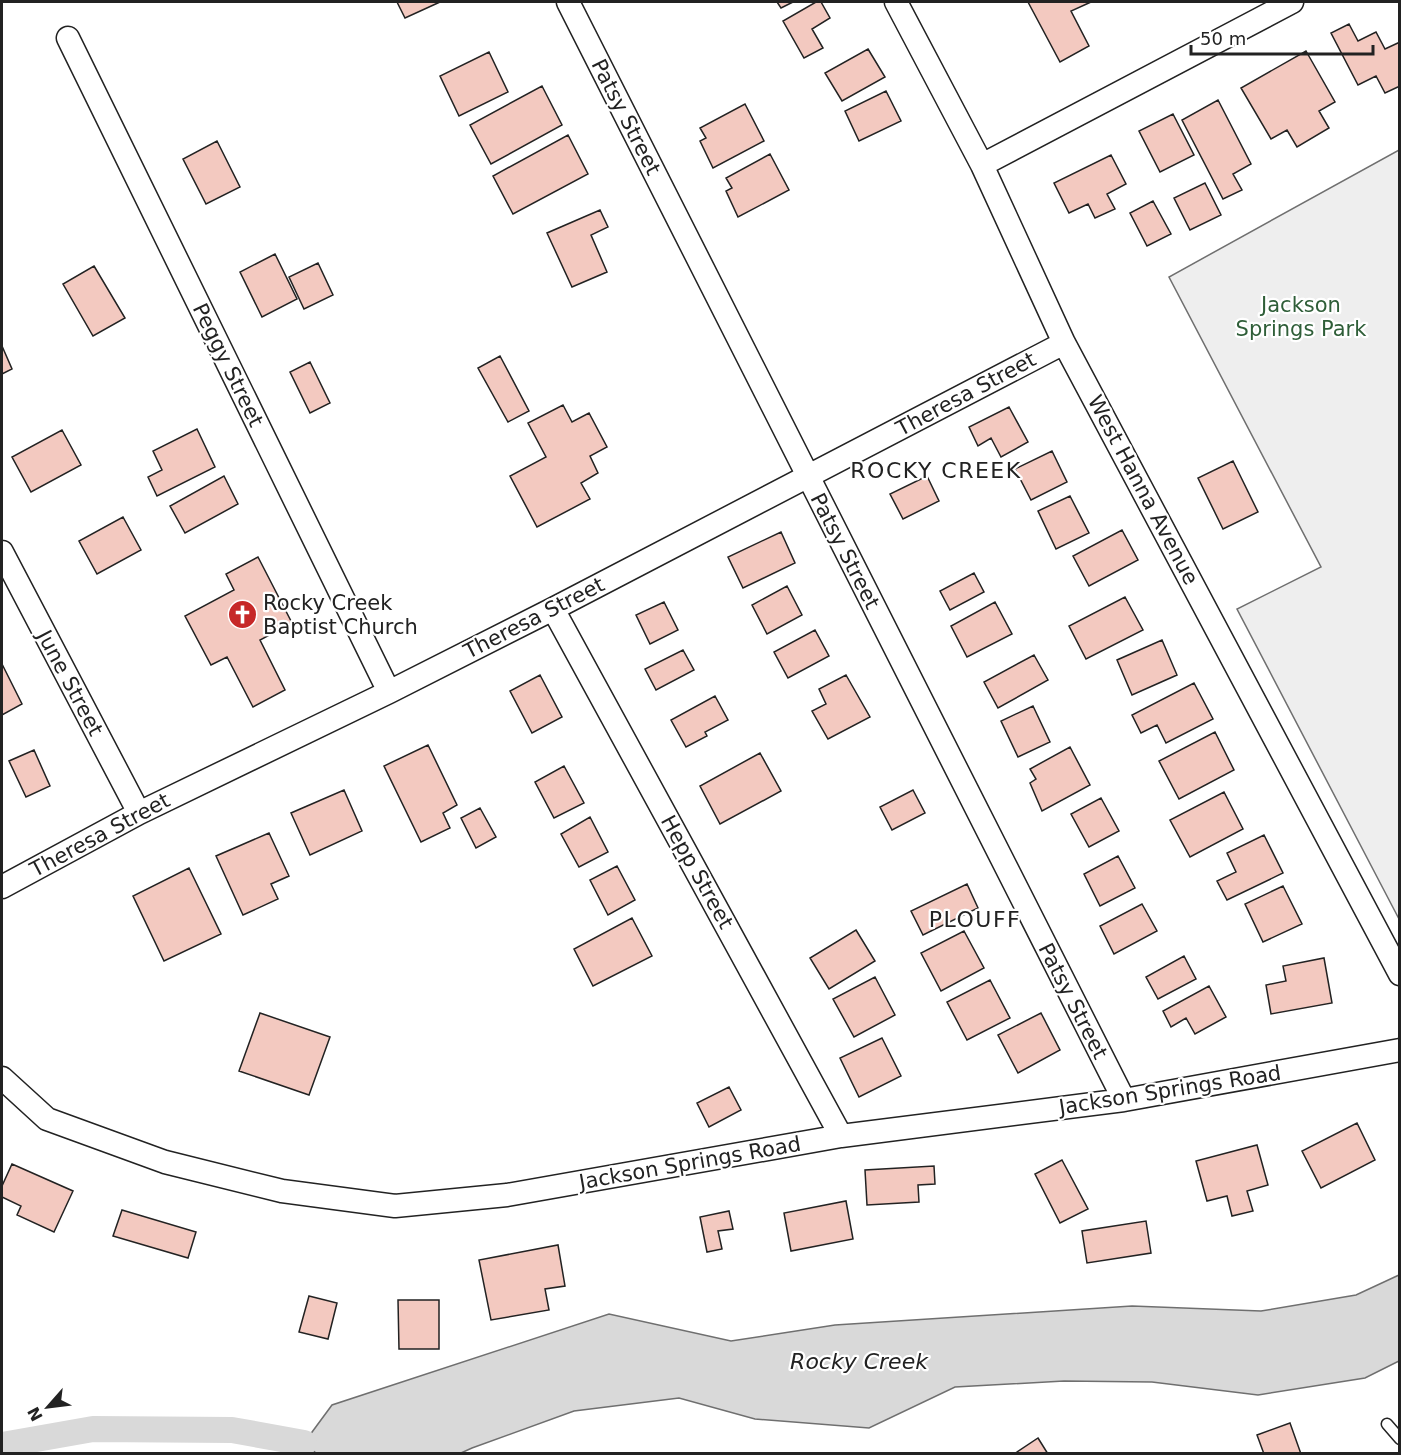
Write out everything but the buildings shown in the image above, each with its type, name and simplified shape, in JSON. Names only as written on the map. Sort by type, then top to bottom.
[{"type":"street","name":"Patsy Street","points":[[567,2],[1124,1100]]},
{"type":"street","name":"West Hanna Avenue","points":[[896,2],[982,165],[1065,343],[1400,974]]},
{"type":"street","points":[[982,165],[1292,2]]},
{"type":"street","name":"Peggy Street","points":[[68,38],[389,692]]},
{"type":"street","name":"Theresa Street","points":[[2,887],[139,813],[389,692],[553,609],[1065,343]]},
{"type":"street","name":"June Street","points":[[2,552],[139,813]]},
{"type":"street","name":"Hepp Street","points":[[553,609],[842,1136]]},
{"type":"street","name":"Jackson Springs Road","points":[[2,1078],[47,1119],[165,1162],[282,1191],[395,1206],[507,1195],[842,1136],[1124,1100],[1400,1050]]},
{"type":"lane","points":[[1387,1424],[1400,1439]]},
{"type":"green space","name":"Jackson Springs Park","points":[[1399,150],[1399,919],[1237,609],[1321,567],[1169,277]]},
{"type":"water","name":"Rocky Creek","points":[[1399,1275],[1399,1361],[1365,1378],[1258,1395],[1152,1382],[1064,1381],[955,1387],[869,1428],[755,1419],[679,1398],[574,1411],[461,1453],[316,1453],[304,1443],[332,1405],[609,1314],[731,1341],[835,1325],[1132,1306],[1261,1311],[1356,1295]]},
{"type":"waterway","points":[[2,1445],[93,1429],[232,1430],[304,1443]]},
{"type":"place","name":"Rocky Creek Baptist Church","points":[[242,615]]},
{"type":"district","name":"ROCKY CREEK","points":[[936,470]]},
{"type":"district","name":"PLOUFF","points":[[975,919]]}]
